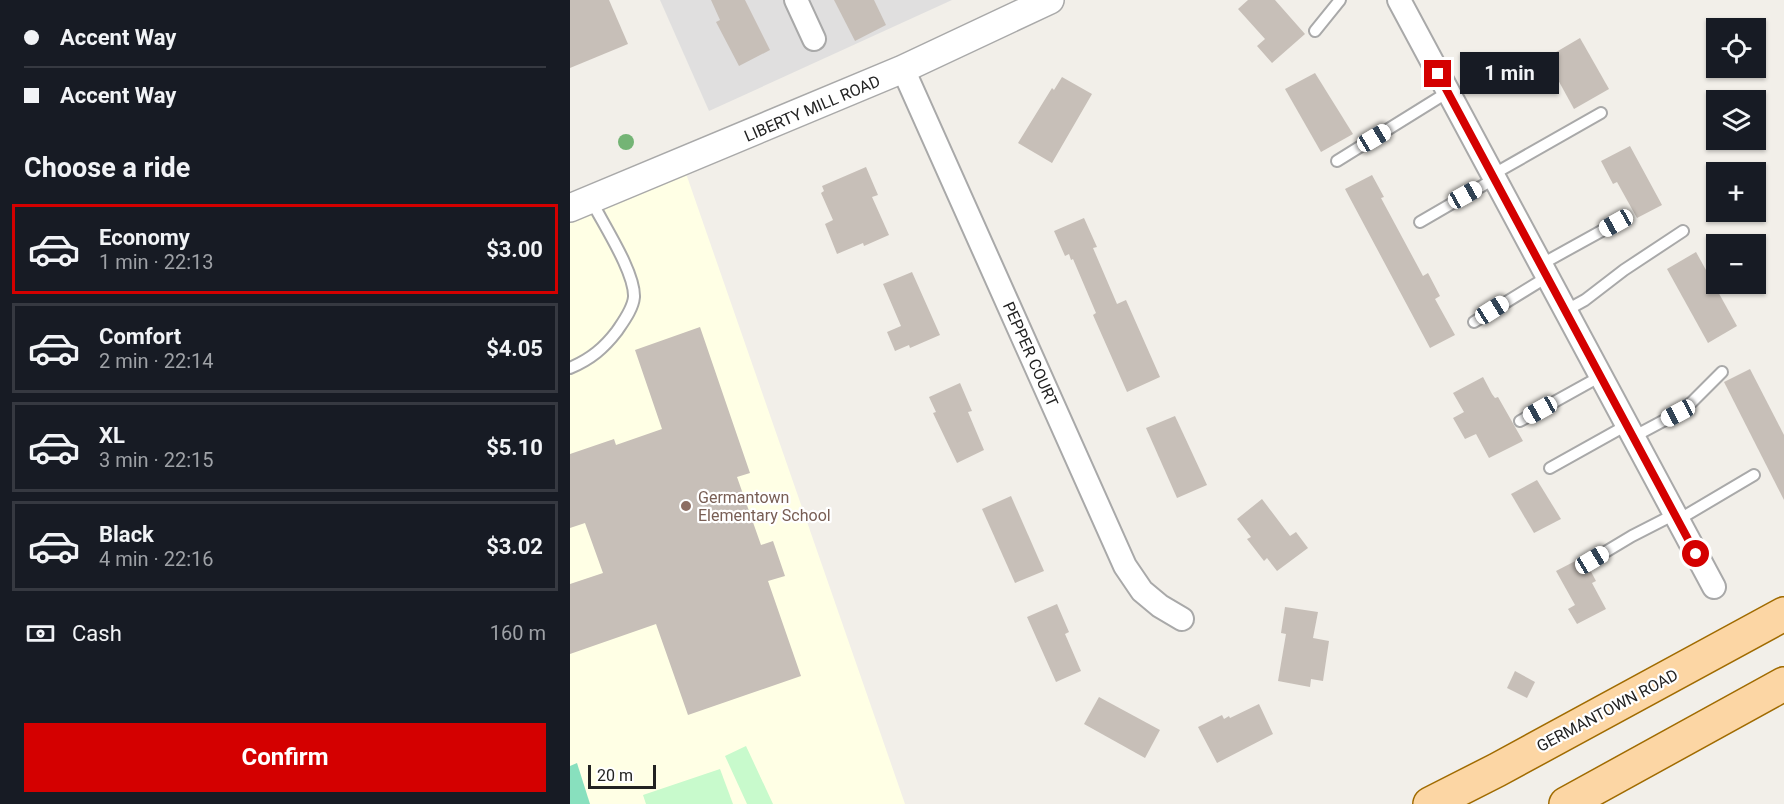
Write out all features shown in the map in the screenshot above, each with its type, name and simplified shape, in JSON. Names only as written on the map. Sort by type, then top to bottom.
[{"type":"main road","name":"GERMANTOWN ROAD","points":[[1430,804],[1784,614]]},
{"type":"main road","points":[[1566,804],[1784,684]]},
{"type":"street","points":[[796,0],[814,39]]},
{"type":"street","name":"LIBERTY MILL ROAD","points":[[580,204],[903,69],[1050,0]]},
{"type":"street","points":[[1399,0],[1714,587]]},
{"type":"street","name":"PEPPER COURT","points":[[903,69],[1125,566],[1142,591],[1160,606],[1182,619]]},
{"type":"lane","points":[[1315,31],[1340,0]]},
{"type":"lane","points":[[1337,161],[1448,92]]},
{"type":"lane","points":[[1420,222],[1601,113]]},
{"type":"lane","points":[[570,368],[585,362],[604,348],[624,321],[634,300],[633,280],[580,204]]},
{"type":"lane","points":[[1474,322],[1544,271],[1616,223]]},
{"type":"lane","points":[[1565,311],[1585,300],[1624,270],[1683,231]]},
{"type":"lane","points":[[1550,468],[1630,431],[1678,413],[1722,372]]},
{"type":"lane","points":[[1520,421],[1600,376]]},
{"type":"lane","points":[[1592,560],[1632,536],[1676,517],[1754,475]]},
{"type":"shaded area","points":[[660,0],[952,0],[709,111]]},
{"type":"shaded area","name":"Germantown Elementary School","points":[[682,162],[905,804],[570,804],[570,208]]},
{"type":"green space","points":[[746,746],[773,804],[747,804],[725,756]]},
{"type":"green space","points":[[577,763],[590,804],[570,804],[570,766]]},
{"type":"green space","points":[[720,769],[733,804],[646,804],[643,795]]},
{"type":"building","points":[[570,0],[609,0],[628,44],[570,68]]},
{"type":"building","points":[[711,0],[745,0],[770,50],[739,66],[716,22],[720,20]]},
{"type":"building","points":[[834,0],[874,0],[886,25],[855,41]]},
{"type":"building","points":[[1248,0],[1275,0],[1305,34],[1272,63],[1257,46],[1265,39],[1238,9]]},
{"type":"building","points":[[1580,38],[1609,89],[1574,109],[1546,58]]},
{"type":"building","points":[[1315,73],[1353,134],[1321,152],[1285,89]]},
{"type":"building","points":[[1062,77],[1092,94],[1052,163],[1018,143],[1052,88],[1054,90]]},
{"type":"building","points":[[1630,146],[1662,205],[1637,218],[1617,182],[1613,184],[1601,161]]},
{"type":"building","points":[[866,167],[878,195],[872,197],[889,235],[837,254],[825,224],[833,220],[821,193],[824,191],[822,186]]},
{"type":"building","points":[[1372,175],[1384,197],[1381,198],[1423,276],[1428,273],[1440,296],[1435,299],[1455,335],[1430,348],[1345,189]]},
{"type":"building","points":[[1084,218],[1097,247],[1093,248],[1117,304],[1126,300],[1160,377],[1127,392],[1093,315],[1096,313],[1073,259],[1071,260],[1069,254],[1065,256],[1054,231]]},
{"type":"building","points":[[1696,252],[1706,270],[1706,294],[1719,294],[1737,326],[1708,343],[1667,269]]},
{"type":"building","points":[[912,272],[940,335],[910,348],[909,345],[895,351],[887,332],[901,326],[883,284]]},
{"type":"building","points":[[700,327],[750,473],[737,477],[761,545],[773,541],[785,576],[768,581],[801,676],[688,715],[656,624],[570,654],[570,584],[603,573],[585,523],[570,528],[570,454],[614,439],[616,445],[662,429],[635,350]]},
{"type":"building","points":[[1750,369],[1784,435],[1784,500],[1724,382]]},
{"type":"building","points":[[1483,377],[1495,398],[1498,397],[1523,441],[1489,458],[1476,434],[1465,439],[1453,418],[1464,412],[1453,393]]},
{"type":"building","points":[[960,383],[972,411],[968,412],[984,450],[957,463],[933,413],[936,412],[929,397]]},
{"type":"building","points":[[1175,416],[1207,485],[1177,498],[1146,428]]},
{"type":"building","points":[[1537,480],[1561,519],[1534,533],[1511,494]]},
{"type":"building","points":[[1011,496],[1044,571],[1015,583],[982,509]]},
{"type":"building","points":[[1262,499],[1290,536],[1296,532],[1308,548],[1277,571],[1267,558],[1264,561],[1247,539],[1251,537],[1237,519]]},
{"type":"building","points":[[1583,557],[1596,581],[1592,583],[1606,609],[1577,624],[1568,609],[1575,605],[1556,571]]},
{"type":"building","points":[[1057,604],[1069,632],[1065,634],[1081,671],[1056,682],[1027,617]]},
{"type":"building","points":[[1285,607],[1318,612],[1313,638],[1329,641],[1323,681],[1311,679],[1310,687],[1278,681],[1286,634],[1281,633]]},
{"type":"building","points":[[1515,671],[1535,682],[1527,698],[1507,688]]},
{"type":"building","points":[[1099,697],[1160,730],[1145,758],[1084,724]]},
{"type":"building","points":[[1259,704],[1273,734],[1217,763],[1198,727],[1222,715],[1224,719],[1229,716],[1230,718]]},
{"type":"place","name":"Germantown Elementary School","points":[[686,506]]},
{"type":"route","points":[[1438,74],[1696,554]]}]
